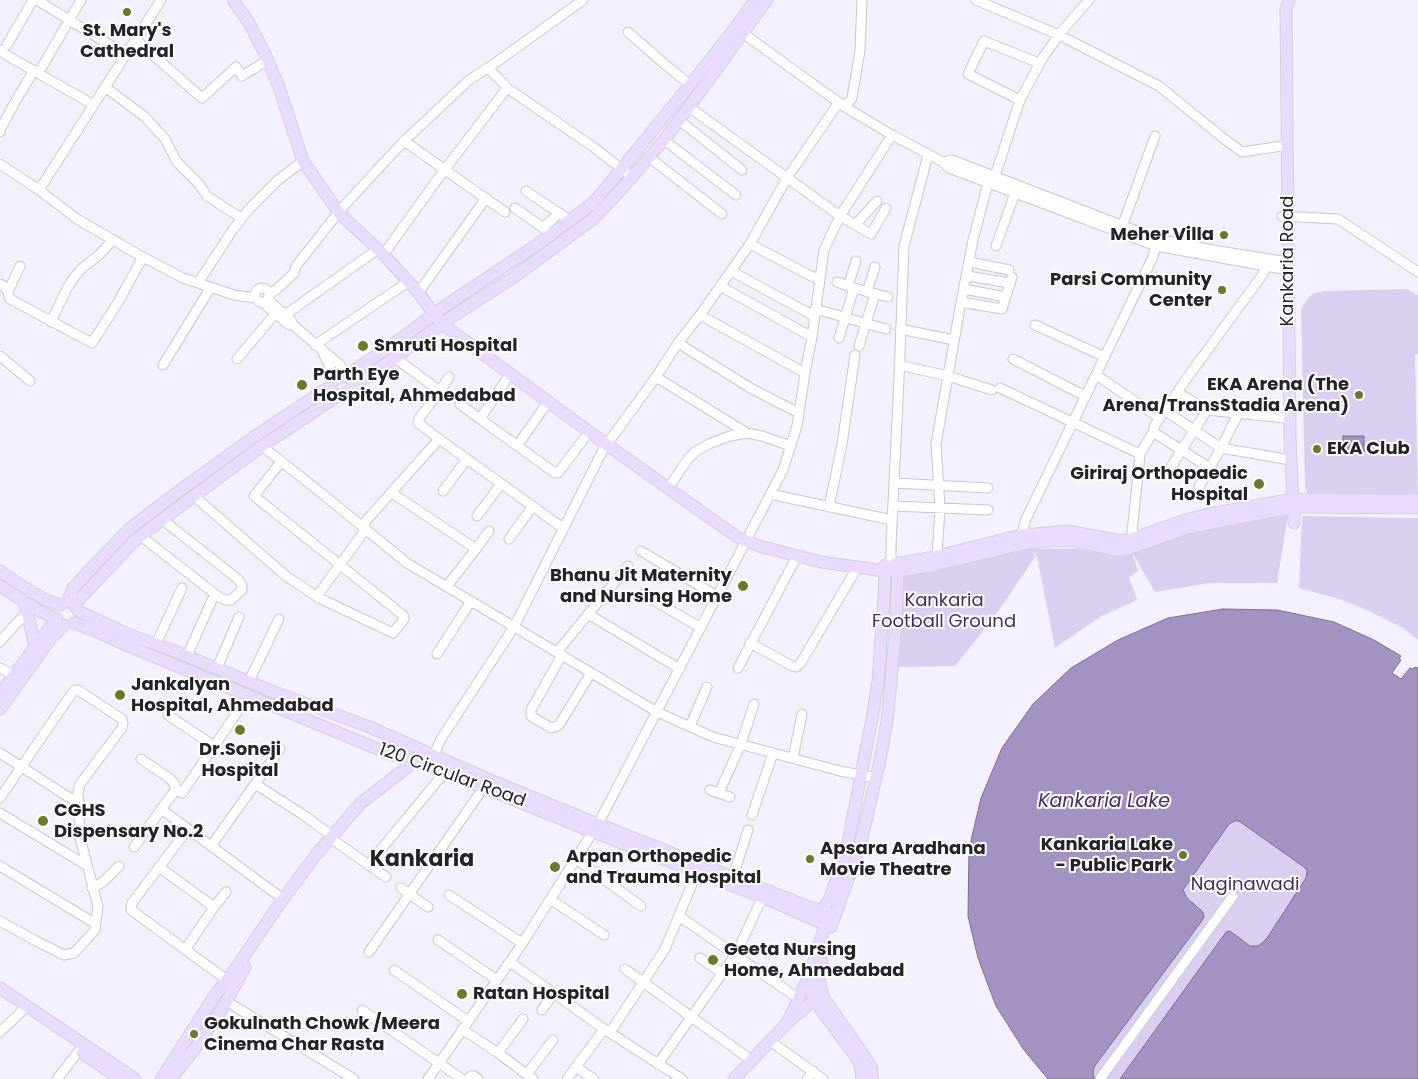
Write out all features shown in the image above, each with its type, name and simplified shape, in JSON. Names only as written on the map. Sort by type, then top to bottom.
[{"type":"main road","points":[[233,0],[249,24],[268,60],[279,87],[303,162],[341,210],[421,288],[436,312]]},
{"type":"main road","points":[[238,0],[253,21],[280,77],[307,160],[341,210]]},
{"type":"main road","points":[[1,692],[35,646],[65,622],[78,617],[70,606],[72,588],[128,530],[187,485],[254,438],[346,383],[395,358],[444,322],[514,277],[593,220],[664,140],[689,107],[739,30],[755,0]]},
{"type":"main road","points":[[65,622],[56,611],[70,606],[135,540],[346,383],[436,312],[548,231],[571,221],[593,203],[690,85],[767,0]]},
{"type":"main road","points":[[1279,0],[1281,8],[1282,146],[1285,216],[1284,418],[1285,459],[1291,504]]},
{"type":"main road","name":"Kankaria Road","points":[[1285,216],[1286,9],[1289,0]]},
{"type":"main road","points":[[382,250],[444,322],[510,374],[589,432],[608,442],[671,484],[759,546],[822,562],[857,568],[930,566],[1023,539]]},
{"type":"main road","name":"Kankaria Road","points":[[1285,265],[1291,504],[1294,523]]},
{"type":"main road","points":[[444,322],[737,537],[761,540],[859,563],[892,567],[1023,539],[1068,540],[1118,550],[1131,544],[1187,528],[1291,504],[1418,500]]},
{"type":"main road","points":[[1291,504],[1418,508]]},
{"type":"main road","points":[[830,923],[821,912],[830,898],[847,847],[862,776],[878,681],[892,567]]},
{"type":"main road","points":[[787,1023],[809,976],[860,846],[876,778],[887,721],[891,681],[892,567]]},
{"type":"main road","name":"120 Circular Road","points":[[0,571],[44,599],[70,606],[125,633],[269,690],[367,726],[697,872],[830,923]]},
{"type":"main road","name":"120 Circular Road","points":[[0,586],[39,611],[385,752],[733,877],[821,912]]},
{"type":"main road","points":[[24,600],[35,646]]},
{"type":"main road","points":[[0,709],[65,622]]},
{"type":"main road","points":[[161,1079],[198,1019],[315,856],[366,808],[401,780],[430,753]]},
{"type":"main road","points":[[171,1079],[194,1050],[226,1001],[240,975],[334,839]]},
{"type":"main road","points":[[830,923],[818,974],[821,1010],[854,1054],[860,1065],[862,1079]]},
{"type":"main road","points":[[809,976],[812,994],[819,998],[865,1057],[872,1069],[872,1079]]},
{"type":"main road","points":[[0,988],[7,998],[22,1012],[120,1079]]},
{"type":"main road","points":[[7,998],[135,1079]]},
{"type":"main road","points":[[734,1079],[787,1023],[819,998]]},
{"type":"street","points":[[33,0],[3,47],[94,105]]},
{"type":"street","points":[[37,0],[126,55]]},
{"type":"street","points":[[0,132],[14,104],[81,0]]},
{"type":"street","points":[[39,190],[161,0]]},
{"type":"street","points":[[262,296],[290,269],[296,266],[341,210],[404,141],[468,81],[583,0]]},
{"type":"street","points":[[430,753],[514,627],[608,442],[750,244],[787,178],[842,104],[852,98],[860,50],[862,0]]},
{"type":"street","points":[[976,0],[1059,35],[1159,86],[1242,152],[1282,146]]},
{"type":"street","points":[[937,556],[940,508],[936,444],[973,240],[991,179],[1020,100],[1039,64],[1059,35],[1089,0]]},
{"type":"street","points":[[739,30],[842,104],[892,135],[943,162],[952,160],[1015,193],[1156,242],[1266,267],[1285,265]]},
{"type":"street","points":[[628,32],[690,85]]},
{"type":"street","points":[[136,40],[202,98],[236,67],[242,76],[268,60]]},
{"type":"street","points":[[1020,100],[968,74],[984,40],[1039,64]]},
{"type":"street","points":[[488,68],[507,88],[592,146],[632,177]]},
{"type":"street","points":[[105,87],[145,117],[165,139],[177,162],[208,196],[241,218]]},
{"type":"street","points":[[286,316],[382,250],[507,88]]},
{"type":"street","points":[[689,107],[840,216],[871,234],[886,208]]},
{"type":"street","points":[[679,120],[742,170]]},
{"type":"street","points":[[428,1079],[510,962],[595,828],[783,470],[797,426],[824,250],[840,216],[892,135]]},
{"type":"street","points":[[1122,227],[1155,136]]},
{"type":"street","points":[[664,140],[736,195]]},
{"type":"street","points":[[404,141],[505,212]]},
{"type":"street","points":[[892,567],[892,520],[904,246],[928,155]]},
{"type":"street","points":[[649,157],[722,214]]},
{"type":"street","points":[[198,283],[241,218],[278,180],[303,162]]},
{"type":"street","points":[[0,164],[39,190],[77,219],[143,257],[184,278],[234,295],[262,296],[291,320],[292,325]]},
{"type":"street","points":[[991,179],[1122,227],[1156,242],[1219,251],[1285,265]]},
{"type":"street","points":[[526,191],[571,221]]},
{"type":"street","points":[[996,246],[1015,193]]},
{"type":"street","points":[[421,288],[486,198]]},
{"type":"street","points":[[855,225],[877,201]]},
{"type":"street","points":[[515,208],[548,231],[560,213]]},
{"type":"street","points":[[1285,216],[1338,219],[1418,272]]},
{"type":"street","points":[[52,322],[73,279],[81,269],[99,256],[113,240]]},
{"type":"street","points":[[1023,539],[1025,521],[1152,258],[1156,242]]},
{"type":"street","points":[[750,244],[820,279]]},
{"type":"street","points":[[0,284],[8,292],[10,299],[92,343],[117,304],[143,257]]},
{"type":"street","points":[[839,338],[856,261]]},
{"type":"street","points":[[970,262],[1010,277]]},
{"type":"street","points":[[8,292],[20,266]]},
{"type":"street","points":[[859,346],[866,324],[875,267]]},
{"type":"street","points":[[1131,544],[1140,454],[1155,425],[1263,274],[1266,267]]},
{"type":"street","points":[[731,271],[815,312],[844,317],[886,329]]},
{"type":"street","points":[[967,276],[1010,277]]},
{"type":"street","points":[[961,302],[1002,309],[1010,277]]},
{"type":"street","points":[[315,345],[408,282]]},
{"type":"street","points":[[837,282],[888,297]]},
{"type":"street","points":[[720,286],[812,337]]},
{"type":"street","points":[[163,365],[211,287]]},
{"type":"street","points":[[964,289],[1006,297]]},
{"type":"street","points":[[262,296],[275,314],[292,325],[323,352],[331,371],[346,383]]},
{"type":"street","points":[[236,359],[275,314]]},
{"type":"street","points":[[700,315],[805,373]]},
{"type":"street","points":[[1034,325],[1105,357]]},
{"type":"street","points":[[900,329],[954,340]]},
{"type":"street","points":[[678,343],[745,385],[799,413]]},
{"type":"street","points":[[829,507],[842,444],[855,355]]},
{"type":"street","points":[[0,356],[30,381]]},
{"type":"street","points":[[395,358],[440,391]]},
{"type":"street","points":[[1013,359],[1085,396]]},
{"type":"street","points":[[899,365],[996,389],[1074,422],[1140,454]]},
{"type":"street","points":[[480,419],[510,374]]},
{"type":"street","points":[[1096,375],[1160,418]]},
{"type":"street","points":[[450,377],[420,417],[418,423],[563,528]]},
{"type":"street","points":[[656,377],[747,433],[791,446]]},
{"type":"street","points":[[1182,395],[1207,410],[1284,418]]},
{"type":"street","points":[[517,446],[548,402]]},
{"type":"street","points":[[460,404],[558,474],[589,432]]},
{"type":"street","points":[[1169,470],[1207,410]]},
{"type":"street","points":[[1170,414],[1221,448],[1285,459]]},
{"type":"street","points":[[1199,487],[1238,414]]},
{"type":"street","points":[[1153,432],[1210,468]]},
{"type":"street","points":[[671,484],[688,459],[696,451],[730,436],[747,433]]},
{"type":"street","points":[[366,529],[364,523],[439,439]]},
{"type":"street","points":[[262,446],[407,563],[657,712],[713,736],[862,776],[876,778]]},
{"type":"street","points":[[443,491],[467,459]]},
{"type":"street","points":[[194,496],[286,576],[316,596],[391,633],[395,631],[404,619],[404,616],[254,496],[281,462]]},
{"type":"street","points":[[894,483],[988,488]]},
{"type":"street","points":[[477,516],[501,484]]},
{"type":"street","points":[[392,492],[476,549]]},
{"type":"street","points":[[770,494],[892,520]]},
{"type":"street","points":[[509,539],[533,506]]},
{"type":"street","points":[[893,506],[988,510]]},
{"type":"street","points":[[141,536],[220,598],[231,600],[242,590],[239,580],[163,520]]},
{"type":"street","points":[[316,596],[366,529]]},
{"type":"street","points":[[447,586],[489,531]]},
{"type":"street","points":[[641,551],[717,596]]},
{"type":"street","points":[[738,668],[797,556]]},
{"type":"street","points":[[591,673],[559,725],[551,728],[531,716],[530,710],[560,654],[588,614],[628,566]]},
{"type":"street","points":[[750,643],[796,667],[800,664],[857,568]]},
{"type":"street","points":[[156,644],[182,588]]},
{"type":"street","points":[[643,594],[701,628]]},
{"type":"street","points":[[187,656],[212,600]]},
{"type":"street","points":[[437,654],[471,601]]},
{"type":"street","points":[[0,642],[28,614]]},
{"type":"street","points":[[588,614],[680,668]]},
{"type":"street","points":[[217,668],[240,617]]},
{"type":"street","points":[[249,681],[279,619]]},
{"type":"street","points":[[0,668],[13,675]]},
{"type":"street","points":[[690,726],[707,687]]},
{"type":"street","points":[[0,798],[75,690],[78,690],[122,719],[122,728],[80,784],[78,792],[80,838],[98,906],[95,930],[74,953],[64,955],[0,921]]},
{"type":"street","points":[[141,759],[169,778],[174,783],[176,789],[182,793],[249,695]]},
{"type":"street","points":[[730,797],[715,792],[741,744],[754,704]]},
{"type":"street","points":[[793,758],[802,714]]},
{"type":"street","points":[[168,715],[214,746]]},
{"type":"street","points":[[211,846],[280,749]]},
{"type":"street","points":[[0,753],[70,798],[79,801]]},
{"type":"street","points":[[752,815],[773,753]]},
{"type":"street","points":[[368,864],[445,772]]},
{"type":"street","points":[[255,784],[302,814],[386,877]]},
{"type":"street","points":[[369,952],[484,787]]},
{"type":"street","points":[[134,847],[176,789]]},
{"type":"street","points":[[161,809],[284,899]]},
{"type":"street","points":[[0,813],[86,865]]},
{"type":"street","points":[[188,829],[132,903],[131,910],[227,980]]},
{"type":"street","points":[[733,877],[748,830]]},
{"type":"street","points":[[576,859],[641,906]]},
{"type":"street","points":[[0,866],[96,924]]},
{"type":"street","points":[[92,888],[103,882],[119,866]]},
{"type":"street","points":[[159,867],[214,907]]},
{"type":"street","points":[[567,1079],[608,1028],[665,949],[697,872]]},
{"type":"street","points":[[401,888],[428,907]]},
{"type":"street","points":[[185,950],[226,892]]},
{"type":"street","points":[[449,895],[522,943]]},
{"type":"street","points":[[1100,1079],[1233,896]]},
{"type":"street","points":[[658,1064],[736,954],[762,898]]},
{"type":"street","points":[[550,899],[604,935]]},
{"type":"street","points":[[679,916],[799,999]]},
{"type":"street","points":[[438,940],[497,980]]},
{"type":"street","points":[[700,958],[722,973]]},
{"type":"street","points":[[510,962],[554,994],[608,1028],[682,1079]]},
{"type":"street","points":[[626,969],[752,1060]]},
{"type":"street","points":[[394,970],[468,1021]]},
{"type":"street","points":[[542,1010],[554,994]]},
{"type":"street","points":[[226,1001],[341,1075],[354,1079]]},
{"type":"street","points":[[362,1010],[462,1079]]},
{"type":"street","points":[[0,1032],[22,1012]]},
{"type":"street","points":[[498,1052],[523,1019]]},
{"type":"street","points":[[462,1029],[498,1052],[530,1077],[553,1040]]},
{"type":"street","points":[[770,1040],[824,1079]]},
{"type":"street","points":[[57,1079],[79,1050]]},
{"type":"street","points":[[576,1067],[594,1079]]},
{"type":"street","points":[[807,1079],[813,1071]]},
{"type":"street","points":[[468,1079],[470,1076],[474,1076],[478,1079]]},
{"type":"green space","name":"EKA Arena (The Arena/TransStadia Arena)","points":[[1407,289],[1418,295],[1418,354],[1415,355],[1418,496],[1308,494],[1305,487],[1301,309],[1309,297],[1324,291]]},
{"type":"green space","name":"Kankaria Football Ground","points":[[1289,508],[1277,583],[1210,583],[1155,592],[1132,552],[1138,571],[1129,577],[1137,600],[1100,617],[1055,648],[1037,556],[1032,551],[1035,557],[995,616],[955,666],[898,667],[904,575],[1030,549],[1130,548]]},
{"type":"green space","points":[[1302,516],[1418,518],[1418,640],[1403,628],[1369,611],[1342,600],[1299,588]]},
{"type":"green space","name":"Naginawadi","points":[[1235,821],[1244,823],[1304,867],[1307,871],[1306,878],[1267,938],[1258,946],[1251,946],[1226,932],[1120,1079],[1096,1079],[1093,1074],[1094,1067],[1198,907],[1187,898],[1183,890],[1229,824]]},
{"type":"water","points":[[1343,436],[1364,436],[1364,452],[1343,452]]},
{"type":"water","name":"Kankaria Lake","points":[[1223,609],[1277,610],[1334,622],[1374,640],[1401,656],[1399,659],[1401,660],[1392,673],[1401,679],[1410,668],[1418,668],[1418,1079],[1120,1079],[1226,932],[1230,931],[1250,946],[1258,946],[1267,938],[1306,878],[1307,871],[1304,867],[1239,821],[1229,824],[1183,890],[1187,898],[1203,912],[1204,917],[1094,1067],[1093,1074],[1095,1079],[1048,1079],[1024,1050],[996,1006],[978,958],[968,916],[969,849],[981,798],[1002,748],[1033,704],[1071,668],[1118,640],[1168,618]]},
{"type":"place","name":"St. Mary's Cathedral","points":[[127,12]]},
{"type":"place","name":"Meher Villa","points":[[1224,235]]},
{"type":"place","name":"Parsi Community Center","points":[[1222,290]]},
{"type":"place","name":"Smruti Hospital","points":[[363,346]]},
{"type":"place","name":"Parth Eye Hospital, Ahmedabad","points":[[302,385]]},
{"type":"place","name":"EKA Arena (The Arena/TransStadia Arena)","points":[[1359,395]]},
{"type":"place","name":"EKA Club","points":[[1317,449]]},
{"type":"place","name":"Giriraj Orthopaedic Hospital","points":[[1259,484]]},
{"type":"place","name":"Bhanu Jit Maternity and Nursing Home","points":[[743,586]]},
{"type":"place","name":"Jankalyan Hospital, Ahmedabad","points":[[120,695]]},
{"type":"place","name":"Dr.Soneji Hospital","points":[[240,730]]},
{"type":"place","name":"CGHS Dispensary No.2","points":[[43,821]]},
{"type":"place","name":"Kankaria Lake - Public Park","points":[[1183,855]]},
{"type":"place","name":"Apsara Aradhana Movie Theatre","points":[[810,859]]},
{"type":"place","name":"Arpan Orthopedic and Trauma Hospital","points":[[555,867]]},
{"type":"place","name":"Geeta Nursing Home, Ahmedabad","points":[[713,960]]},
{"type":"place","name":"Ratan Hospital","points":[[462,994]]},
{"type":"place","name":"Gokulnath Chowk /Meera Cinema Char Rasta","points":[[194,1034]]},
{"type":"district","name":"Kankaria","points":[[422,860]]}]
